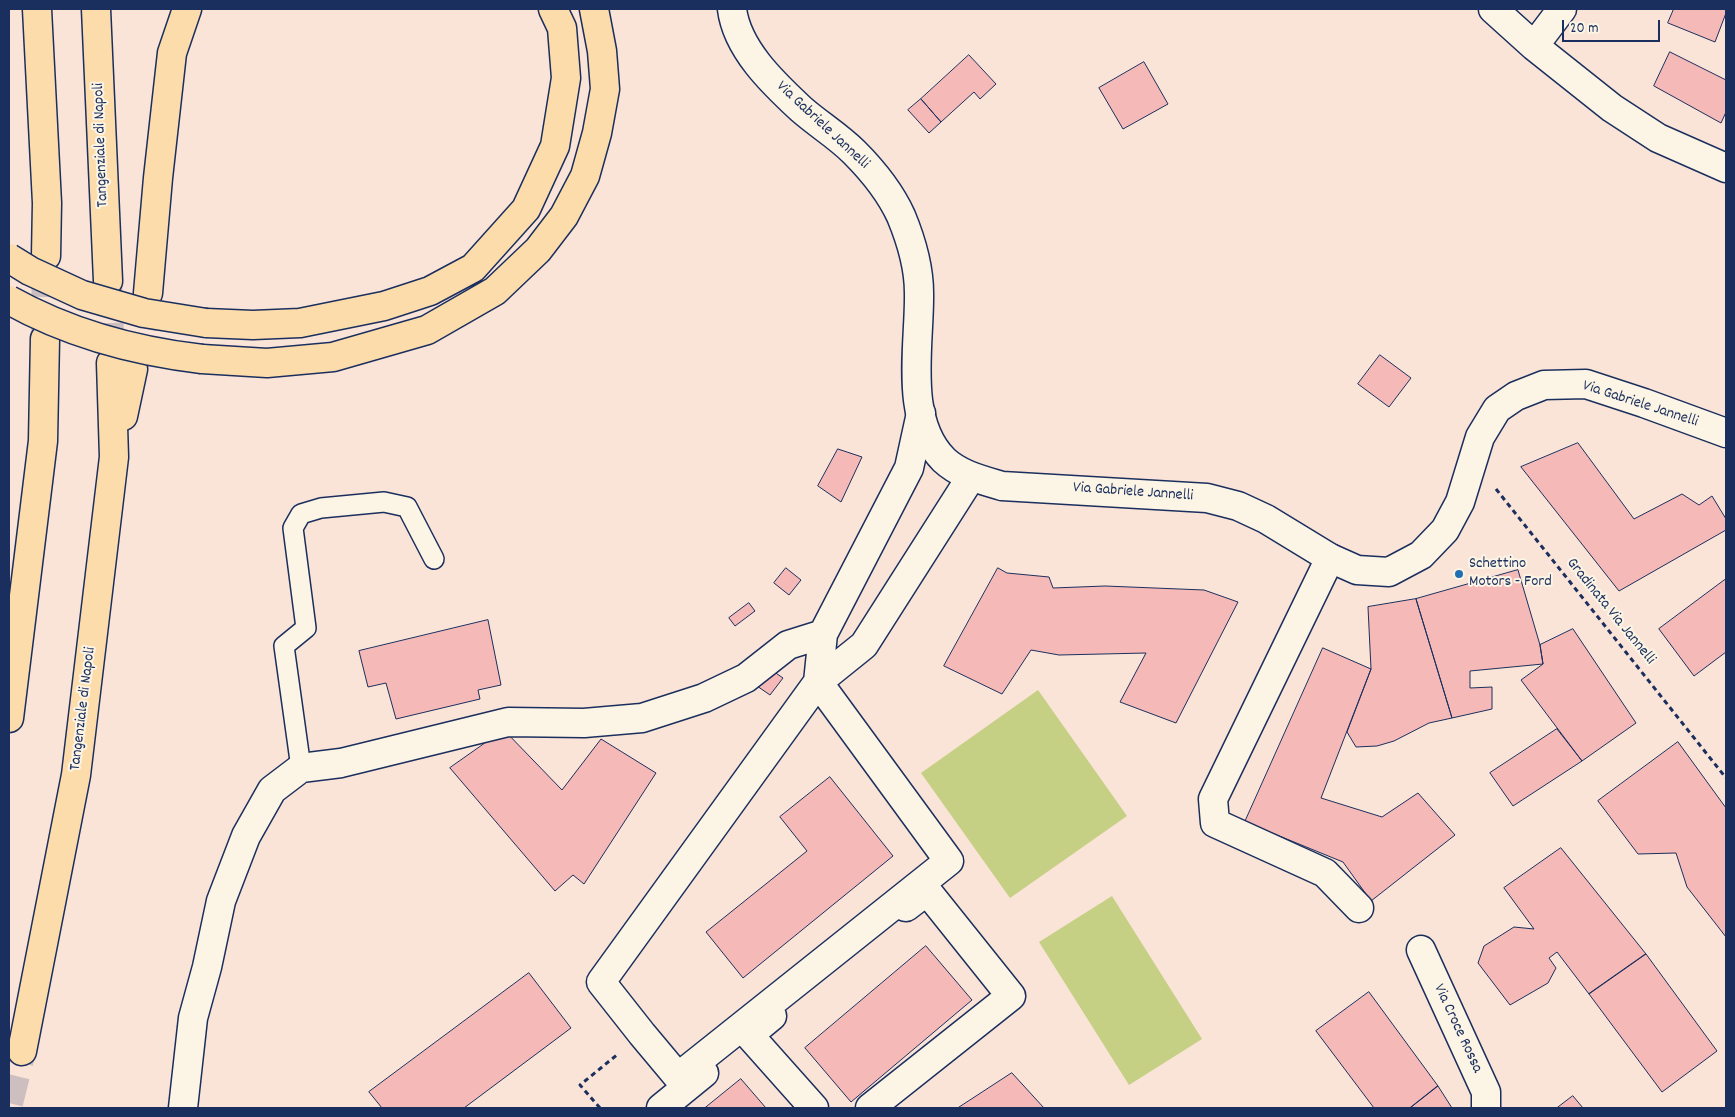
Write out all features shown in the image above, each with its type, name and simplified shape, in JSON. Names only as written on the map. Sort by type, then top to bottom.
[{"type":"highway","points":[[37,9],[47,203],[46,256]]},
{"type":"highway","name":"Tangenziale di Napoli","points":[[96,9],[108,281]]},
{"type":"highway","points":[[148,293],[172,53],[187,9]]},
{"type":"highway","points":[[9,258],[30,271],[82,295],[144,313],[206,323],[253,325],[300,323],[384,306],[430,291],[473,268],[526,208],[555,146],[566,78],[562,28],[553,9]]},
{"type":"highway","points":[[9,300],[74,331],[127,347],[164,355],[267,364],[332,357],[427,330],[495,291],[538,250],[564,216],[585,176],[597,133],[605,89],[602,51],[594,9]]},
{"type":"highway","points":[[9,718],[43,441],[45,339]]},
{"type":"highway","name":"Tangenziale di Napoli","points":[[22,1051],[76,775],[114,457],[122,366]]},
{"type":"street","name":"Via Gabriele Jannelli","points":[[732,9],[743,44],[767,75],[801,109],[853,151],[880,180],[900,215],[915,255],[919,291],[916,382],[928,439],[944,460],[971,477],[1002,486],[1215,500],[1238,506],[1266,519],[1330,558],[1357,570],[1389,572],[1421,555],[1445,530],[1460,502],[1480,437],[1497,409],[1516,396],[1544,385],[1586,384],[1726,433]]},
{"type":"street","points":[[1493,9],[1534,46],[1612,108],[1658,138],[1726,168]]},
{"type":"street","points":[[1534,46],[1562,9]]},
{"type":"street","points":[[921,413],[909,468],[824,634],[818,682],[949,861],[678,1077],[601,982],[818,682],[864,645],[971,477]]},
{"type":"street","points":[[1330,558],[1213,799],[1215,823],[1325,873],[1359,908]]},
{"type":"street","points":[[183,1108],[193,1018],[207,967],[221,901],[246,836],[272,790],[300,768],[341,763],[508,722],[584,723],[642,718],[704,698],[746,678],[788,645],[824,634]]},
{"type":"street","points":[[661,1108],[927,891],[1011,996],[870,1108]]},
{"type":"street","name":"Via Croce Rossa","points":[[1421,950],[1486,1092],[1486,1108]]},
{"type":"street","points":[[749,1035],[814,1108]]},
{"type":"lane","points":[[300,768],[284,646],[306,628],[293,528],[302,514],[320,508],[384,502],[407,508],[434,559]]},
{"type":"path","name":"Gradinata Via Jannelli","points":[[1473,461],[1726,778]]},
{"type":"path","points":[[600,1108],[580,1085],[642,1034]]},
{"type":"green space","points":[[1038,690],[1127,816],[1010,898],[921,773]]},
{"type":"green space","points":[[1112,896],[1202,1039],[1129,1085],[1039,942]]},
{"type":"building","points":[[1674,9],[1726,9],[1715,42],[1668,23]]},
{"type":"building","points":[[1670,52],[1726,80],[1726,112],[1721,123],[1654,86]]},
{"type":"building","points":[[969,55],[996,84],[980,99],[974,92],[941,122],[921,99]]},
{"type":"building","points":[[1144,62],[1168,104],[1123,129],[1099,88]]},
{"type":"building","points":[[921,99],[941,122],[929,133],[908,110]]},
{"type":"building","points":[[1380,355],[1411,378],[1389,407],[1358,384]]},
{"type":"building","points":[[1578,443],[1634,519],[1682,494],[1699,505],[1712,496],[1726,519],[1726,530],[1619,591],[1521,467]]},
{"type":"building","points":[[838,449],[862,457],[841,502],[818,486]]},
{"type":"building","points":[[786,568],[801,580],[789,595],[774,583]]},
{"type":"building","points":[[998,568],[1007,573],[1049,577],[1053,588],[1105,586],[1204,590],[1238,602],[1176,723],[1120,702],[1146,653],[1059,655],[1031,650],[1002,694],[944,666]]},
{"type":"building","points":[[1518,570],[1540,645],[1543,664],[1470,671],[1470,688],[1492,687],[1492,709],[1452,718],[1416,599]]},
{"type":"building","points":[[1726,579],[1726,652],[1694,676],[1659,629]]},
{"type":"building","points":[[1416,599],[1452,718],[1429,723],[1394,741],[1377,746],[1356,747],[1347,732],[1371,669],[1368,607]]},
{"type":"building","points":[[749,603],[755,611],[735,626],[729,618]]},
{"type":"building","points":[[488,620],[501,685],[478,690],[480,699],[396,719],[386,683],[368,687],[359,651]]},
{"type":"building","points":[[1573,629],[1636,723],[1582,761],[1521,680],[1543,664],[1540,645]]},
{"type":"building","points":[[1323,648],[1371,669],[1321,798],[1382,817],[1418,793],[1455,835],[1371,901],[1343,862],[1245,822]]},
{"type":"building","points":[[770,669],[783,678],[770,695],[757,686]]},
{"type":"building","points":[[1557,729],[1582,761],[1513,806],[1490,773]]},
{"type":"building","points":[[504,730],[562,790],[601,739],[656,773],[584,884],[573,875],[555,891],[450,768]]},
{"type":"building","points":[[1678,742],[1726,808],[1726,937],[1687,887],[1676,853],[1638,854],[1598,801]]},
{"type":"building","points":[[830,777],[893,856],[743,978],[706,932],[807,851],[780,817]]},
{"type":"building","points":[[1561,848],[1646,954],[1589,994],[1557,952],[1549,958],[1556,968],[1548,983],[1510,1005],[1478,963],[1484,946],[1514,927],[1534,929],[1504,888]]},
{"type":"building","points":[[926,946],[972,1000],[851,1102],[805,1048]]},
{"type":"building","points":[[1646,954],[1717,1051],[1662,1092],[1589,994]]},
{"type":"building","points":[[529,973],[571,1028],[464,1108],[382,1108],[369,1092]]},
{"type":"building","points":[[1369,992],[1438,1086],[1410,1108],[1374,1108],[1316,1031]]},
{"type":"building","points":[[1012,1073],[1044,1108],[958,1108]]},
{"type":"building","points":[[741,1079],[766,1108],[705,1108]]},
{"type":"building","points":[[1438,1086],[1452,1108],[1410,1108]]},
{"type":"building","points":[[1573,1096],[1583,1108],[1557,1108]]},
{"type":"tunnel","points":[[45,339],[46,256]]},
{"type":"tunnel","points":[[108,281],[111,363]]},
{"type":"tunnel","points":[[133,369],[147,310],[148,293]]},
{"type":"tunnel","points":[[9,1103],[22,1051]]},
{"type":"place","name":"Schettino Motors - Ford","points":[[1459,574]]}]
